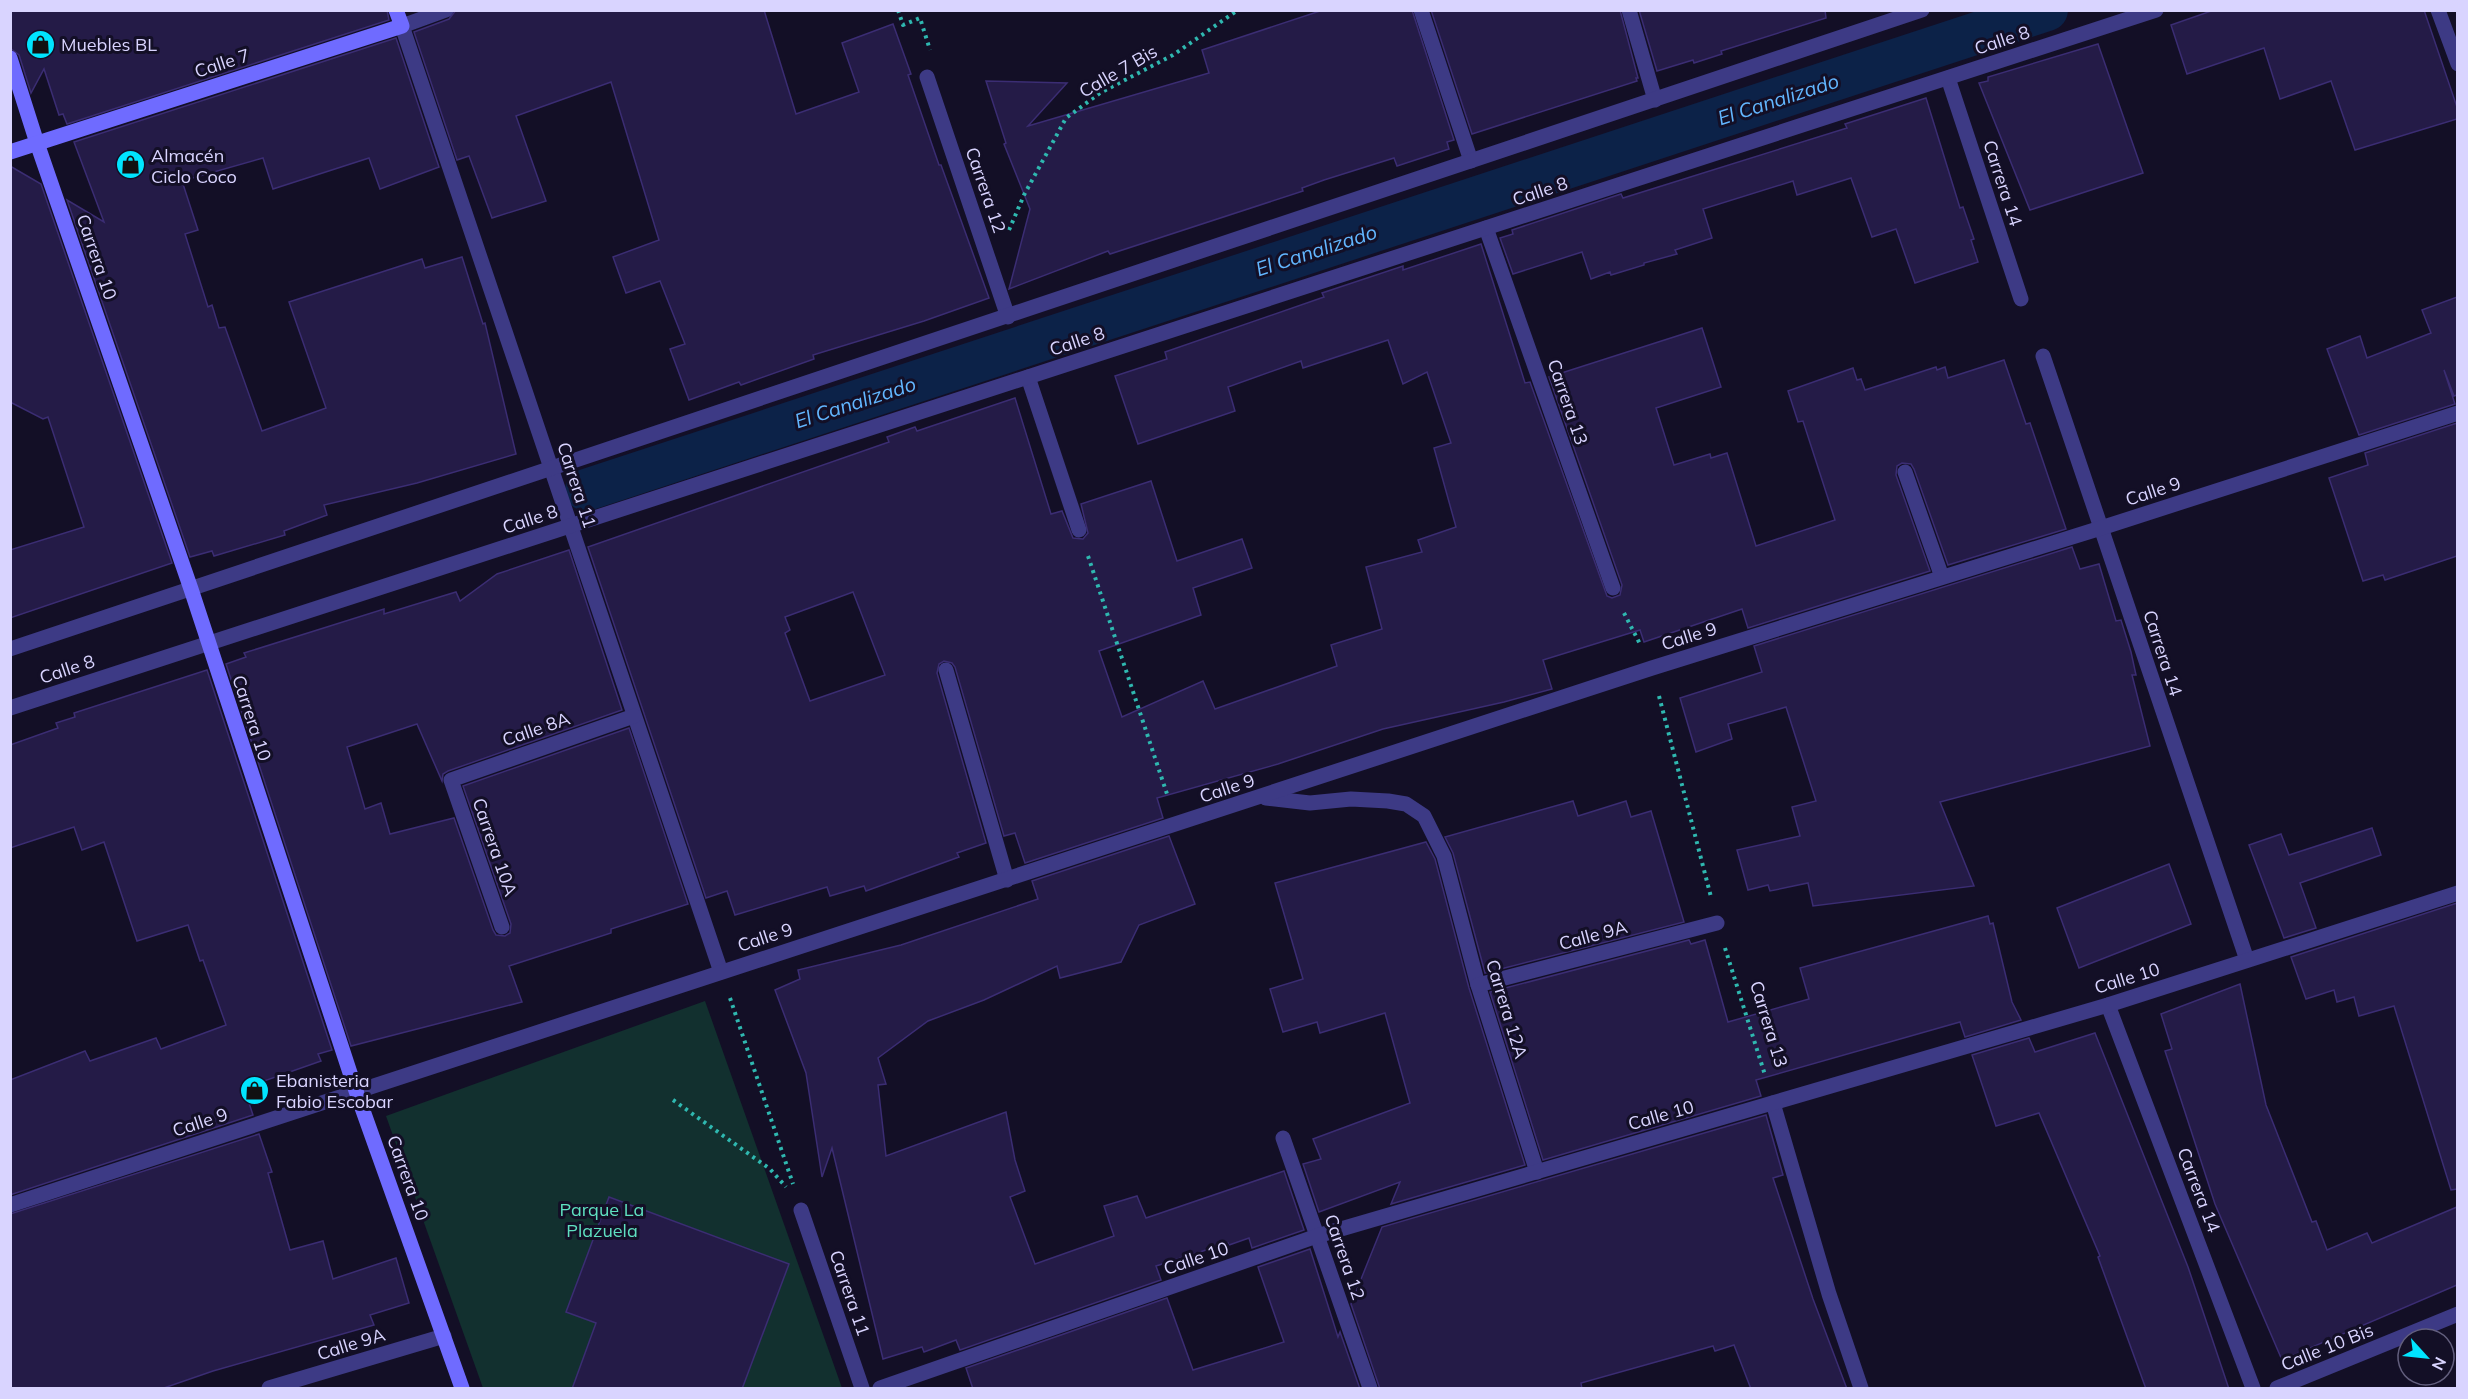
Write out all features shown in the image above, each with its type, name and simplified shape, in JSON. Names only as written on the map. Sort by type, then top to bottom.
[{"type":"main road","name":"Carrera 11","points":[[396,10],[402,26]]},
{"type":"main road","name":"Calle 7","points":[[10,152],[402,26]]},
{"type":"main road","name":"Carrera 10","points":[[10,58],[37,143],[191,589],[207,644],[356,1091],[462,1389]]},
{"type":"street","name":"Calle 7","points":[[402,26],[446,10]]},
{"type":"street","points":[[1420,10],[1472,162]]},
{"type":"street","points":[[1629,10],[1655,100]]},
{"type":"street","name":"Calle 8","points":[[10,649],[1922,10]]},
{"type":"street","name":"Calle 8","points":[[10,708],[2156,10]]},
{"type":"street","points":[[2438,10],[2457,64]]},
{"type":"street","name":"Carrera 11","points":[[402,26],[721,972]]},
{"type":"street","name":"Carrera 12","points":[[927,77],[1008,317]]},
{"type":"street","name":"Carrera 14","points":[[1948,78],[2021,299]]},
{"type":"street","name":"Carrera 13","points":[[1486,228],[1613,588]]},
{"type":"street","name":"Carrera 14","points":[[2043,356],[2247,960]]},
{"type":"street","points":[[1028,377],[1079,530]]},
{"type":"street","name":"Calle 9","points":[[10,1204],[1260,798],[1652,668],[2101,528],[2457,413]]},
{"type":"street","points":[[1905,472],[1942,577]]},
{"type":"street","points":[[946,670],[1007,880]]},
{"type":"street","name":"Calle 8A","points":[[451,780],[634,716]]},
{"type":"street","name":"Carrera 10A","points":[[451,780],[502,927]]},
{"type":"street","name":"Carrera 12A","points":[[1260,798],[1310,803],[1351,799],[1406,804],[1424,816],[1444,856],[1478,985],[1537,1172]]},
{"type":"street","name":"Calle 10","points":[[880,1389],[1317,1236],[2108,1005],[2457,893]]},
{"type":"street","name":"Calle 9A","points":[[1478,985],[1717,923]]},
{"type":"street","name":"Carrera 14","points":[[2108,1005],[2253,1389]]},
{"type":"street","points":[[1773,1103],[1829,1294],[1861,1389]]},
{"type":"street","name":"Carrera 12","points":[[1283,1138],[1370,1389]]},
{"type":"street","name":"Carrera 11","points":[[801,1210],[862,1389]]},
{"type":"street","name":"Calle 10 Bis","points":[[2277,1389],[2457,1314]]},
{"type":"street","name":"Calle 9A","points":[[269,1389],[444,1336]]},
{"type":"path","points":[[898,10],[903,25],[920,18],[933,59]]},
{"type":"path","name":"Calle 7 Bis","points":[[1008,232],[1024,195],[1066,118],[1100,93],[1173,55],[1238,10]]},
{"type":"path","points":[[1079,530],[1177,825]]},
{"type":"path","name":"Carrera 13","points":[[1652,668],[1717,923],[1773,1103]]},
{"type":"path","points":[[721,972],[801,1210]]},
{"type":"path","points":[[673,1100],[770,1169],[801,1210]]},
{"type":"green space","name":"Parque La Plazuela","points":[[705,1001],[842,1388],[483,1388],[386,1116]]},
{"type":"building","points":[[10,10],[387,10],[389,20],[67,124],[63,114],[59,115],[44,69],[31,93],[19,55],[10,48]]},
{"type":"building","points":[[456,10],[764,10],[796,114],[859,92],[842,43],[893,24],[939,165],[941,165],[989,298],[924,321],[813,355],[814,359],[741,385],[739,382],[689,400],[670,349],[685,344],[660,281],[626,293],[613,257],[659,240],[611,82],[516,116],[546,201],[492,218],[469,156],[457,160],[414,32],[449,19]]},
{"type":"building","points":[[1323,10],[1412,10],[1454,140],[1447,142],[1449,149],[1397,166],[1394,158],[1324,180],[1302,188],[1303,191],[1110,254],[1108,251],[1009,289],[1030,209],[1004,144],[1006,143],[986,81],[1067,83],[1028,126],[1209,73],[1202,50]]},
{"type":"building","points":[[1431,10],[1620,10],[1637,81],[1472,134]]},
{"type":"building","points":[[1639,10],[1825,10],[1826,18],[1721,51],[1722,54],[1694,63],[1693,60],[1657,71]]},
{"type":"building","points":[[2214,10],[2424,10],[2457,107],[2457,119],[2355,150],[2331,81],[2280,99],[2264,48],[2187,74],[2171,25]]},
{"type":"building","points":[[396,38],[439,167],[380,189],[369,158],[273,189],[263,158],[182,181],[198,230],[185,234],[208,307],[212,305],[219,328],[225,327],[262,431],[326,408],[289,302],[422,259],[425,268],[462,257],[483,324],[485,323],[516,454],[417,483],[324,505],[327,515],[284,531],[285,535],[214,556],[212,551],[190,557],[67,200],[104,222],[74,142]]},
{"type":"building","points":[[2098,44],[2143,173],[2030,210],[1979,83],[1988,81],[1988,77]]},
{"type":"building","points":[[1926,98],[1960,208],[1963,207],[1974,239],[1971,240],[1978,262],[1915,283],[1896,229],[1872,237],[1851,178],[1797,195],[1793,181],[1703,209],[1712,238],[1675,250],[1677,254],[1611,275],[1610,272],[1591,279],[1582,252],[1513,274],[1500,238],[1513,234],[1512,230],[1621,194],[1623,198],[1847,128],[1845,124]]},
{"type":"building","points":[[10,166],[41,184],[172,563],[10,618],[10,550],[84,527],[48,417],[43,419],[10,402]]},
{"type":"building","points":[[1481,244],[1525,383],[1530,382],[1607,596],[1612,598],[1620,595],[1622,585],[1549,377],[1702,328],[1721,387],[1656,408],[1674,465],[1710,454],[1711,458],[1727,453],[1756,546],[1835,520],[1803,421],[1798,422],[1788,391],[1853,368],[1857,380],[1861,379],[1865,390],[1936,367],[1937,370],[1945,367],[1948,378],[2004,360],[2026,424],[2030,423],[2066,529],[1948,565],[1914,469],[1911,464],[1902,463],[1897,466],[1896,475],[1930,571],[1748,628],[1742,609],[1644,642],[1640,630],[1543,660],[1552,689],[1383,729],[1278,764],[1157,798],[1163,818],[1025,863],[1015,833],[1004,836],[955,667],[952,663],[944,661],[939,664],[937,673],[986,843],[957,853],[959,857],[866,891],[864,886],[830,896],[827,887],[735,915],[727,891],[706,898],[588,547],[889,442],[887,437],[915,427],[917,431],[1015,398],[1051,514],[1062,511],[1073,538],[1083,539],[1088,533],[1081,504],[1151,481],[1177,561],[1242,539],[1252,568],[1193,588],[1201,615],[1099,651],[1122,717],[1203,681],[1215,709],[1337,666],[1331,645],[1382,629],[1366,567],[1422,552],[1418,540],[1456,527],[1434,448],[1451,443],[1427,372],[1403,384],[1388,340],[1303,368],[1301,361],[1228,387],[1235,411],[1138,444],[1115,376],[1167,359],[1165,352],[1324,297],[1322,293],[1403,266],[1403,270]],"holes":[[[853,592],[885,675],[810,701],[785,633],[790,630],[785,617]]]},
{"type":"building","points":[[2457,297],[2457,395],[2454,396],[2444,370],[2455,404],[2359,435],[2327,349],[2360,336],[2367,358],[2431,333],[2422,310]]},
{"type":"building","points":[[2457,423],[2457,556],[2385,580],[2383,575],[2363,581],[2329,478],[2368,465],[2365,453]]},
{"type":"building","points":[[2072,547],[2080,569],[2099,564],[2116,621],[2121,620],[2131,652],[2136,675],[2132,675],[2150,746],[1940,802],[1974,886],[1813,906],[1808,883],[1770,891],[1768,885],[1748,890],[1737,850],[1800,836],[1792,807],[1816,801],[1786,707],[1728,724],[1732,739],[1696,752],[1680,698],[1762,672],[1754,646]]},
{"type":"building","points":[[569,550],[622,710],[448,771],[443,774],[442,781],[417,724],[347,747],[365,809],[381,803],[390,834],[454,818],[493,930],[496,935],[505,936],[510,933],[511,924],[463,786],[629,728],[688,904],[611,929],[611,933],[509,966],[522,1002],[351,1046],[226,664],[246,657],[244,653],[384,609],[384,614],[456,592],[460,601],[497,574]]},
{"type":"building","points":[[207,670],[332,1050],[318,1054],[321,1061],[244,1088],[253,1115],[10,1195],[10,1080],[85,1051],[90,1061],[156,1038],[161,1049],[226,1025],[188,925],[137,941],[104,842],[82,850],[74,827],[10,848],[10,745],[58,728],[56,723],[75,717],[74,713]]},
{"type":"building","points":[[1573,801],[1578,816],[1626,801],[1631,817],[1651,811],[1684,922],[1485,973],[1453,853],[1445,837]]},
{"type":"building","points":[[2372,828],[2381,855],[2300,883],[2316,928],[2284,938],[2249,845],[2281,834],[2289,855]]},
{"type":"building","points":[[1169,836],[1195,904],[1139,925],[1121,962],[1060,978],[1057,966],[984,1000],[928,1021],[878,1058],[886,1084],[878,1085],[886,1156],[1006,1112],[1015,1160],[1025,1191],[1010,1197],[1035,1264],[1114,1236],[1104,1206],[1137,1196],[1146,1218],[1284,1171],[1304,1230],[1252,1248],[1249,1238],[1229,1245],[1228,1243],[1156,1266],[1161,1280],[960,1350],[956,1340],[924,1352],[922,1347],[883,1359],[832,1148],[822,1177],[806,1073],[775,990],[800,979],[798,970],[901,945],[1038,899],[1032,881]]},
{"type":"building","points":[[1426,842],[1435,859],[1469,988],[1525,1165],[1391,1204],[1400,1182],[1319,1212],[1303,1164],[1321,1159],[1313,1139],[1410,1103],[1385,1013],[1320,1033],[1317,1022],[1283,1032],[1270,989],[1303,979],[1275,883]]},
{"type":"building","points":[[2169,864],[2191,924],[2079,968],[2057,908]]},
{"type":"building","points":[[2457,903],[2457,1189],[2451,1190],[2394,1006],[2359,1016],[2354,997],[2337,1002],[2334,990],[2306,999],[2291,957]]},
{"type":"building","points":[[1988,916],[1990,924],[1993,923],[2012,1002],[2021,1020],[1965,1037],[1960,1022],[1756,1080],[1761,1096],[1543,1160],[1490,992],[1689,940],[1691,944],[1705,940],[1728,1022],[1809,999],[1800,968]]},
{"type":"building","points":[[2240,984],[2266,1105],[2312,1222],[2316,1221],[2327,1250],[2367,1233],[2372,1243],[2457,1207],[2457,1285],[2282,1360],[2215,1204],[2165,1051],[2172,1049],[2161,1014]]},
{"type":"building","points":[[2095,1033],[2188,1267],[2229,1389],[2146,1389],[2098,1257],[2100,1256],[2039,1113],[1996,1126],[1972,1055],[2029,1038],[2035,1052]]},
{"type":"building","points":[[1766,1115],[1783,1175],[1773,1178],[1813,1299],[1847,1389],[1751,1389],[1734,1345],[1715,1351],[1713,1346],[1581,1383],[1582,1389],[1380,1389],[1351,1304],[1382,1227]]},
{"type":"building","points":[[259,1134],[272,1172],[268,1173],[290,1250],[323,1241],[333,1279],[396,1258],[409,1303],[370,1315],[374,1325],[213,1371],[161,1389],[10,1389],[10,1214]]},
{"type":"building","points":[[609,1197],[789,1264],[742,1389],[572,1389],[596,1323],[566,1312]]},
{"type":"building","points":[[1310,1249],[1338,1337],[1340,1332],[1360,1389],[973,1389],[966,1368],[1167,1298],[1193,1370],[1284,1342],[1258,1267]]},
{"type":"waterway","name":"El Canalizado","points":[[586,490],[2047,10]]},
{"type":"place","name":"Muebles BL","points":[[40,44]]},
{"type":"place","name":"Almacén Ciclo Coco","points":[[130,165]]},
{"type":"place","name":"Ebanisteria Fabio Escobar","points":[[255,1090]]}]
